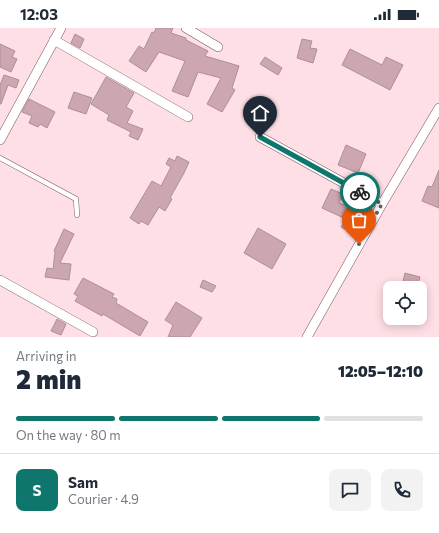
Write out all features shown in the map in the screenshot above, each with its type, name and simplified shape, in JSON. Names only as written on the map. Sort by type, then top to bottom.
[{"type":"street","points":[[0,140],[61,28]]},
{"type":"street","points":[[186,28],[218,47]]},
{"type":"street","points":[[54,40],[188,117]]},
{"type":"street","points":[[307,337],[382,204],[439,108]]},
{"type":"street","points":[[260,137],[382,204]]},
{"type":"street","points":[[0,280],[93,332]]},
{"type":"lane","points":[[0,158],[76,199],[77,215]]},
{"type":"building","points":[[156,28],[173,28],[171,33],[186,38],[186,40],[208,51],[205,56],[239,66],[232,88],[235,90],[222,112],[207,104],[221,78],[198,72],[188,97],[172,91],[185,61],[159,52],[146,72],[129,61],[139,46],[144,49],[152,32],[154,33]]},
{"type":"building","points":[[75,34],[84,39],[80,48],[71,43]]},
{"type":"building","points":[[302,39],[312,41],[310,48],[317,49],[313,63],[297,58]]},
{"type":"building","points":[[0,44],[15,51],[12,57],[17,59],[11,72],[0,67]]},
{"type":"building","points":[[350,49],[382,65],[386,57],[403,65],[390,90],[342,65]]},
{"type":"building","points":[[265,57],[282,68],[278,75],[260,64]]},
{"type":"building","points":[[4,75],[19,80],[16,88],[8,85],[0,104],[0,85]]},
{"type":"building","points":[[106,77],[134,93],[126,107],[133,111],[127,123],[143,129],[138,140],[129,136],[131,132],[107,120],[109,115],[91,104]]},
{"type":"building","points":[[74,92],[92,98],[86,114],[68,108]]},
{"type":"building","points":[[29,99],[55,112],[47,128],[40,124],[38,127],[29,123],[32,116],[22,112]]},
{"type":"building","points":[[346,145],[366,154],[358,173],[338,165]]},
{"type":"building","points":[[177,156],[189,162],[170,198],[172,199],[165,211],[159,207],[148,225],[141,221],[139,224],[130,218],[152,181],[161,186],[171,167],[166,164],[169,158],[175,161]]},
{"type":"building","points":[[439,170],[439,208],[422,201],[428,186],[432,187]]},
{"type":"building","points":[[331,189],[343,194],[339,203],[368,216],[360,230],[355,228],[352,233],[341,227],[346,219],[322,208]]},
{"type":"building","points":[[258,228],[286,244],[272,269],[244,253]]},
{"type":"building","points":[[64,229],[74,234],[60,263],[71,264],[69,280],[45,277],[47,268],[53,269],[54,251]]},
{"type":"building","points":[[405,273],[420,277],[419,281],[403,281]]},
{"type":"building","points":[[83,278],[114,294],[112,297],[117,299],[116,303],[148,322],[140,336],[103,314],[102,316],[75,301],[78,296],[74,294]]},
{"type":"building","points":[[203,280],[216,286],[212,292],[200,287]]},
{"type":"building","points":[[176,302],[202,318],[190,337],[168,337],[173,325],[165,320]]},
{"type":"building","points":[[57,319],[66,324],[61,335],[51,331]]},
{"type":"way so far","points":[[359,244],[382,204],[360,192]]},
{"type":"route","points":[[260,137],[360,192]]}]
